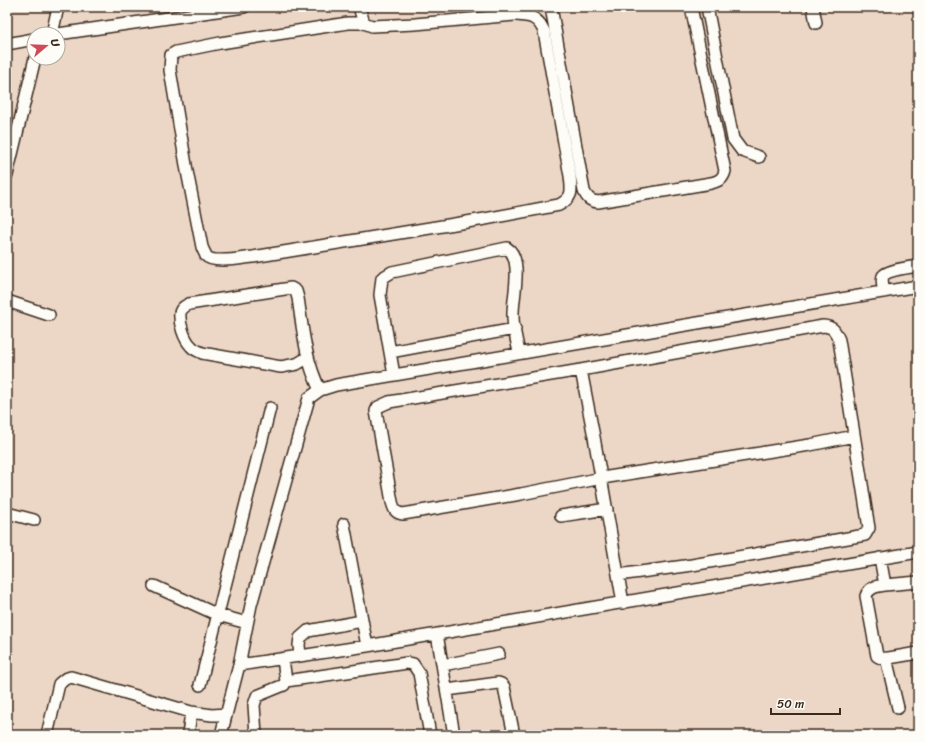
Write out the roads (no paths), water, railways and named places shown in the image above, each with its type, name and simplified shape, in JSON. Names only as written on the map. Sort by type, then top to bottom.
[{"type":"lane","points":[[54,26],[58,7]]},
{"type":"lane","points":[[66,33],[244,7]]},
{"type":"lane","points":[[359,7],[364,23]]},
{"type":"lane","points":[[550,7],[584,191],[587,198],[591,201],[598,202],[711,183],[724,177],[725,171],[691,7]]},
{"type":"lane","points":[[707,7],[733,139],[742,151],[759,157]]},
{"type":"lane","points":[[813,7],[816,23]]},
{"type":"lane","points":[[515,15],[528,16],[536,19],[544,31],[572,188],[570,196],[559,205],[485,219],[253,257],[213,260],[207,256],[202,247],[187,171],[170,70],[171,55],[176,52],[228,42],[348,23],[364,23],[372,26],[415,24],[515,15]]},
{"type":"lane","points":[[7,44],[26,40]]},
{"type":"lane","points":[[7,175],[33,66]]},
{"type":"lane","points":[[394,375],[380,294],[382,278],[392,272],[507,248],[511,250],[516,263],[513,317],[519,353]]},
{"type":"lane","points":[[884,292],[882,282],[883,276],[887,272],[918,266]]},
{"type":"lane","points":[[221,735],[239,666],[251,605],[309,398],[320,390],[336,385],[519,353],[918,286]]},
{"type":"lane","points":[[307,358],[297,364],[281,367],[202,353],[192,348],[187,341],[181,322],[180,312],[189,304],[291,288],[296,291],[298,298],[307,358],[320,390]]},
{"type":"lane","points":[[7,300],[49,315]]},
{"type":"lane","points":[[618,575],[692,565],[865,534],[869,528],[839,340],[835,332],[830,327],[823,326],[581,370],[389,402],[378,407],[376,411],[392,502],[394,509],[398,514],[521,494],[602,478],[810,445],[854,436]]},
{"type":"lane","points":[[390,352],[515,329]]},
{"type":"lane","points":[[581,370],[602,478],[623,603]]},
{"type":"lane","points":[[200,685],[270,408]]},
{"type":"lane","points":[[561,516],[607,509]]},
{"type":"lane","points":[[7,513],[34,520]]},
{"type":"lane","points":[[344,524],[367,646]]},
{"type":"lane","points":[[239,666],[367,646],[918,552]]},
{"type":"lane","points":[[880,558],[885,585]]},
{"type":"lane","points":[[918,582],[876,586],[871,589],[866,596],[875,651],[879,658],[918,653]]},
{"type":"lane","points":[[154,586],[218,615],[248,623]]},
{"type":"lane","points":[[300,656],[300,638],[308,631],[362,621]]},
{"type":"lane","points":[[437,634],[454,735]]},
{"type":"lane","points":[[443,665],[499,654]]},
{"type":"lane","points":[[886,658],[898,708]]},
{"type":"lane","points":[[256,735],[255,700],[258,696],[284,685],[286,681],[283,659]]},
{"type":"lane","points":[[286,681],[408,663],[413,664],[419,674],[430,735]]},
{"type":"lane","points":[[47,735],[60,684],[64,679],[71,677],[191,712],[212,715],[226,714]]},
{"type":"lane","points":[[447,690],[498,683],[501,684],[504,687],[514,735]]},
{"type":"lane","points":[[188,735],[191,712]]}]
